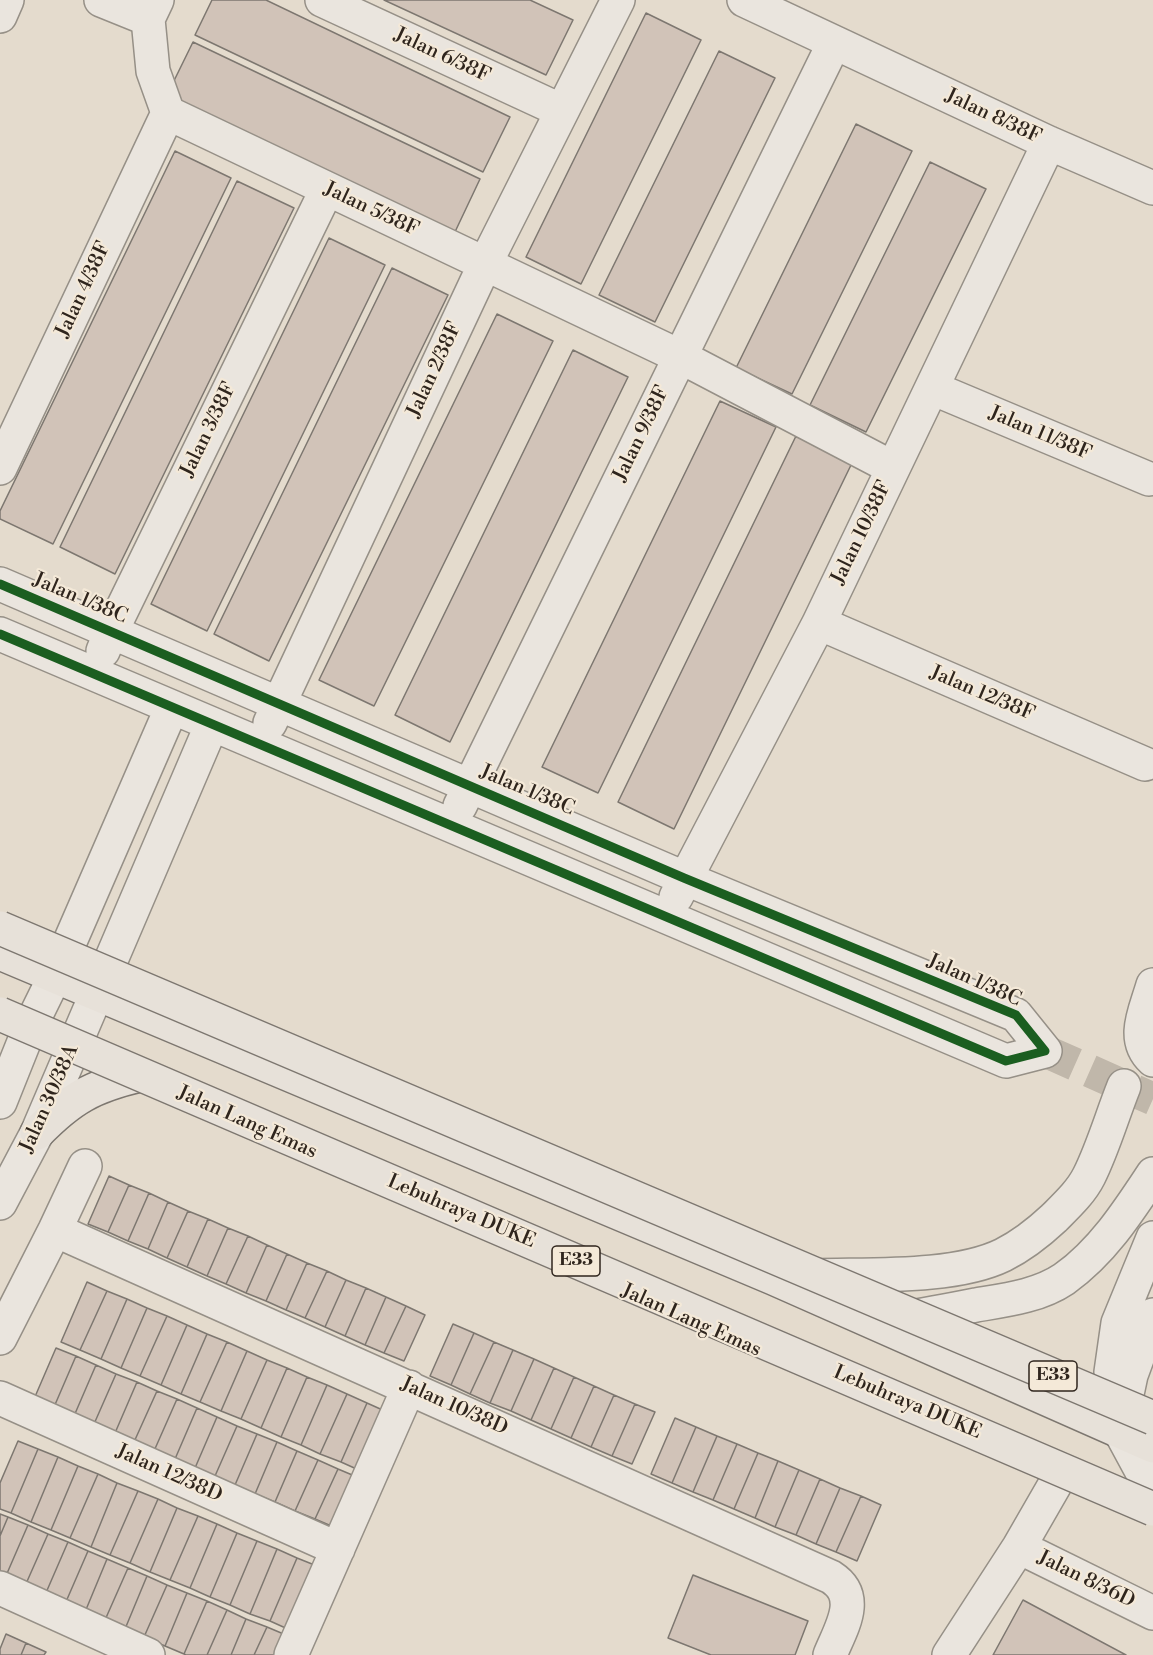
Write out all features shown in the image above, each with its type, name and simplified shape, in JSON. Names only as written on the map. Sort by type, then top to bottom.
[{"type":"main road","name":"E33","points":[[0,928],[1153,1418]]},
{"type":"main road","points":[[0,954],[772,1278],[1153,1446]]},
{"type":"main road","name":"Jalan Lang Emas","points":[[0,1014],[693,1323],[1153,1522]]},
{"type":"main road","name":"Lebuhraya DUKE","points":[[0,1014],[1153,1509]]},
{"type":"main road","points":[[37,1133],[58,1112],[83,1094],[111,1082],[140,1075]]},
{"type":"street","points":[[0,16],[7,0]]},
{"type":"street","points":[[101,0],[153,10],[153,71],[168,113]]},
{"type":"street","name":"Jalan 6/38F","points":[[322,0],[562,111]]},
{"type":"street","name":"Jalan 2/38F","points":[[260,744],[485,264],[618,0]]},
{"type":"street","name":"Jalan 8/38F","points":[[744,0],[1049,143],[1153,188]]},
{"type":"street","name":"Jalan 9/38F","points":[[451,826],[834,43]]},
{"type":"street","name":"Jalan 5/38F","points":[[168,113],[681,357],[893,468]]},
{"type":"street","name":"Jalan 4/38F","points":[[0,468],[9,425],[168,113]]},
{"type":"street","name":"Jalan 10/38F","points":[[666,918],[684,878],[819,623],[1049,143]]},
{"type":"street","name":"Jalan 3/38F","points":[[94,673],[111,632],[327,189]]},
{"type":"street","name":"Jalan 11/38F","points":[[932,388],[1149,479]]},
{"type":"street","name":"Jalan 1/38C","points":[[0,584],[684,878],[1016,1016],[1045,1051],[1006,1061],[0,634]]},
{"type":"street","name":"Jalan 12/38F","points":[[819,623],[1145,764]]},
{"type":"street","points":[[0,1102],[30,1027],[55,976],[172,707]]},
{"type":"street","name":"Jalan 30/38A","points":[[0,1203],[37,1133],[212,724]]},
{"type":"street","points":[[1153,986],[1140,1029],[1140,1042],[1153,1060]]},
{"type":"street","points":[[772,1278],[941,1272],[972,1266],[1001,1256],[1025,1242],[1047,1224],[1080,1190],[1089,1176],[1124,1086]]},
{"type":"street","points":[[0,1338],[85,1166]]},
{"type":"street","points":[[877,1323],[1020,1297],[1064,1279],[1090,1256],[1125,1216],[1153,1174]]},
{"type":"street","name":"Jalan 10/38D","points":[[55,1230],[831,1577],[847,1592],[847,1613],[830,1655]]},
{"type":"street","points":[[1153,1238],[1118,1323],[1111,1372],[1120,1431],[1153,1492]]},
{"type":"street","points":[[1120,1431],[1131,1375],[1153,1314]]},
{"type":"street","points":[[291,1655],[409,1387]]},
{"type":"street","name":"Jalan 12/38D","points":[[0,1398],[338,1549]]},
{"type":"street","points":[[949,1655],[1019,1547],[1057,1481]]},
{"type":"street","name":"Jalan 8/36D","points":[[1019,1547],[1153,1613]]},
{"type":"street","points":[[0,1588],[148,1655]]},
{"type":"building","points":[[212,0],[266,0],[510,117],[483,172],[195,35]]},
{"type":"building","points":[[384,0],[530,0],[573,20],[546,75]]},
{"type":"building","points":[[646,13],[701,40],[581,284],[526,257]]},
{"type":"building","points":[[193,42],[480,179],[454,234],[166,97]]},
{"type":"building","points":[[719,51],[775,78],[655,322],[599,295]]},
{"type":"building","points":[[856,124],[912,151],[792,394],[736,368]]},
{"type":"building","points":[[175,151],[231,178],[53,544],[0,519],[0,511]]},
{"type":"building","points":[[930,162],[986,189],[866,432],[810,405]]},
{"type":"building","points":[[237,181],[294,208],[115,574],[60,547]]},
{"type":"building","points":[[329,238],[385,265],[207,631],[151,604]]},
{"type":"building","points":[[392,268],[448,295],[269,661],[214,634]]},
{"type":"building","points":[[497,314],[553,341],[374,706],[319,680]]},
{"type":"building","points":[[573,350],[628,377],[450,742],[395,715]]},
{"type":"building","points":[[720,401],[776,427],[598,793],[542,767]]},
{"type":"building","points":[[796,436],[852,463],[674,829],[618,802]]},
{"type":"building","points":[[109,1176],[129,1185],[108,1232],[88,1224]]},
{"type":"building","points":[[129,1185],[149,1193],[128,1241],[108,1232]]},
{"type":"building","points":[[149,1193],[168,1202],[148,1249],[128,1241]]},
{"type":"building","points":[[168,1202],[188,1211],[167,1258],[148,1249]]},
{"type":"building","points":[[188,1211],[208,1219],[187,1267],[167,1258]]},
{"type":"building","points":[[208,1219],[228,1228],[207,1276],[187,1267]]},
{"type":"building","points":[[228,1228],[248,1236],[226,1284],[207,1276]]},
{"type":"building","points":[[248,1236],[267,1245],[246,1293],[226,1284]]},
{"type":"building","points":[[267,1245],[287,1254],[266,1301],[246,1293]]},
{"type":"building","points":[[287,1254],[307,1263],[286,1310],[266,1301]]},
{"type":"building","points":[[307,1263],[327,1271],[305,1318],[286,1310]]},
{"type":"building","points":[[327,1271],[346,1280],[325,1327],[305,1318]]},
{"type":"building","points":[[346,1280],[366,1288],[345,1336],[325,1327]]},
{"type":"building","points":[[87,1282],[107,1291],[80,1350],[61,1342]]},
{"type":"building","points":[[366,1288],[386,1297],[365,1345],[345,1336]]},
{"type":"building","points":[[107,1291],[127,1299],[101,1359],[80,1350]]},
{"type":"building","points":[[386,1297],[406,1306],[384,1353],[365,1345]]},
{"type":"building","points":[[127,1299],[147,1308],[121,1368],[101,1359]]},
{"type":"building","points":[[406,1306],[425,1315],[404,1361],[384,1353]]},
{"type":"building","points":[[147,1308],[167,1316],[140,1376],[121,1368]]},
{"type":"building","points":[[167,1316],[187,1325],[161,1385],[140,1376]]},
{"type":"building","points":[[453,1324],[474,1333],[451,1385],[430,1376]]},
{"type":"building","points":[[187,1325],[207,1334],[181,1394],[161,1385]]},
{"type":"building","points":[[474,1333],[494,1342],[470,1394],[451,1385]]},
{"type":"building","points":[[207,1334],[227,1342],[200,1402],[181,1394]]},
{"type":"building","points":[[227,1342],[247,1351],[221,1411],[200,1402]]},
{"type":"building","points":[[494,1342],[513,1350],[490,1403],[470,1394]]},
{"type":"building","points":[[56,1348],[76,1356],[54,1407],[34,1399]]},
{"type":"building","points":[[513,1350],[534,1359],[511,1411],[490,1403]]},
{"type":"building","points":[[247,1351],[267,1360],[241,1419],[221,1411]]},
{"type":"building","points":[[76,1356],[96,1365],[74,1416],[54,1407]]},
{"type":"building","points":[[534,1359],[554,1368],[531,1420],[511,1411]]},
{"type":"building","points":[[267,1360],[287,1368],[261,1428],[241,1419]]},
{"type":"building","points":[[96,1365],[116,1374],[94,1424],[74,1416]]},
{"type":"building","points":[[287,1368],[307,1377],[281,1437],[261,1428]]},
{"type":"building","points":[[554,1368],[574,1377],[551,1429],[531,1420]]},
{"type":"building","points":[[116,1374],[137,1382],[115,1433],[94,1424]]},
{"type":"building","points":[[307,1377],[327,1385],[301,1445],[281,1437]]},
{"type":"building","points":[[574,1377],[594,1386],[571,1438],[551,1429]]},
{"type":"building","points":[[137,1382],[157,1391],[134,1442],[115,1433]]},
{"type":"building","points":[[327,1385],[347,1394],[320,1454],[301,1445]]},
{"type":"building","points":[[594,1386],[614,1395],[591,1447],[571,1438]]},
{"type":"building","points":[[157,1391],[177,1399],[154,1451],[134,1442]]},
{"type":"building","points":[[347,1394],[367,1403],[341,1462],[320,1454]]},
{"type":"building","points":[[614,1395],[635,1404],[612,1456],[591,1447]]},
{"type":"building","points":[[177,1399],[197,1408],[175,1459],[154,1451]]},
{"type":"building","points":[[367,1403],[387,1412],[361,1471],[341,1462]]},
{"type":"building","points":[[635,1404],[655,1412],[632,1464],[612,1456]]},
{"type":"building","points":[[197,1408],[217,1417],[195,1468],[175,1459]]},
{"type":"building","points":[[217,1417],[237,1426],[215,1476],[195,1468]]},
{"type":"building","points":[[675,1418],[696,1427],[672,1483],[651,1474]]},
{"type":"building","points":[[237,1426],[257,1434],[235,1485],[215,1476]]},
{"type":"building","points":[[696,1427],[717,1436],[693,1492],[672,1483]]},
{"type":"building","points":[[257,1434],[277,1442],[255,1494],[235,1485]]},
{"type":"building","points":[[717,1436],[737,1444],[713,1500],[693,1492]]},
{"type":"building","points":[[18,1441],[38,1449],[11,1513],[0,1509],[0,1483]]},
{"type":"building","points":[[277,1442],[297,1451],[275,1502],[255,1494]]},
{"type":"building","points":[[737,1444],[758,1453],[734,1509],[713,1500]]},
{"type":"building","points":[[38,1449],[58,1457],[31,1522],[11,1513]]},
{"type":"building","points":[[297,1451],[318,1460],[295,1511],[275,1502]]},
{"type":"building","points":[[758,1453],[778,1461],[755,1518],[734,1509]]},
{"type":"building","points":[[58,1457],[78,1466],[51,1530],[31,1522]]},
{"type":"building","points":[[318,1460],[338,1469],[315,1519],[295,1511]]},
{"type":"building","points":[[778,1461],[799,1470],[775,1527],[755,1518]]},
{"type":"building","points":[[78,1466],[98,1474],[70,1538],[51,1530]]},
{"type":"building","points":[[338,1469],[357,1477],[336,1528],[315,1519]]},
{"type":"building","points":[[799,1470],[820,1479],[796,1535],[775,1527]]},
{"type":"building","points":[[98,1474],[117,1483],[91,1547],[70,1538]]},
{"type":"building","points":[[820,1479],[840,1488],[816,1544],[796,1535]]},
{"type":"building","points":[[117,1483],[138,1491],[110,1555],[91,1547]]},
{"type":"building","points":[[840,1488],[861,1496],[836,1552],[816,1544]]},
{"type":"building","points":[[138,1491],[158,1499],[130,1563],[110,1555]]},
{"type":"building","points":[[861,1496],[881,1505],[857,1561],[836,1552]]},
{"type":"building","points":[[158,1499],[177,1508],[150,1572],[130,1563]]},
{"type":"building","points":[[177,1508],[198,1516],[170,1580],[150,1572]]},
{"type":"building","points":[[0,1514],[8,1517],[0,1536]]},
{"type":"building","points":[[198,1516],[217,1524],[190,1588],[170,1580]]},
{"type":"building","points":[[8,1517],[28,1525],[5,1578],[0,1576],[0,1536]]},
{"type":"building","points":[[217,1524],[237,1533],[210,1597],[190,1588]]},
{"type":"building","points":[[28,1525],[48,1534],[25,1586],[5,1578]]},
{"type":"building","points":[[237,1533],[257,1541],[230,1605],[210,1597]]},
{"type":"building","points":[[48,1534],[68,1542],[45,1595],[25,1586]]},
{"type":"building","points":[[257,1541],[277,1549],[250,1614],[230,1605]]},
{"type":"building","points":[[68,1542],[88,1551],[65,1604],[45,1595]]},
{"type":"building","points":[[277,1549],[297,1558],[270,1621],[250,1614]]},
{"type":"building","points":[[88,1551],[107,1559],[85,1612],[65,1604]]},
{"type":"building","points":[[297,1558],[317,1566],[290,1630],[270,1621]]},
{"type":"building","points":[[107,1559],[128,1568],[105,1620],[85,1612]]},
{"type":"building","points":[[128,1568],[147,1576],[125,1629],[105,1620]]},
{"type":"building","points":[[693,1575],[808,1621],[795,1655],[711,1655],[668,1638]]},
{"type":"building","points":[[147,1576],[167,1585],[144,1637],[125,1629]]},
{"type":"building","points":[[167,1585],[187,1593],[165,1646],[144,1637]]},
{"type":"building","points":[[187,1593],[207,1601],[184,1654],[165,1646]]},
{"type":"building","points":[[1023,1600],[1126,1655],[993,1655]]},
{"type":"building","points":[[207,1601],[227,1610],[207,1655],[186,1655],[184,1654]]},
{"type":"building","points":[[227,1610],[246,1619],[231,1655],[207,1655]]},
{"type":"building","points":[[246,1619],[267,1627],[254,1655],[231,1655]]},
{"type":"building","points":[[267,1627],[286,1635],[278,1655],[254,1655]]},
{"type":"building","points":[[6,1634],[26,1643],[21,1655],[0,1655]]},
{"type":"building","points":[[26,1643],[46,1652],[44,1655],[21,1655]]},
{"type":"tunnel","points":[[1045,1051],[1153,1099]]},
{"type":"cycle path","points":[[0,584],[684,878],[1016,1015],[1045,1051],[1006,1061],[0,634]]}]
